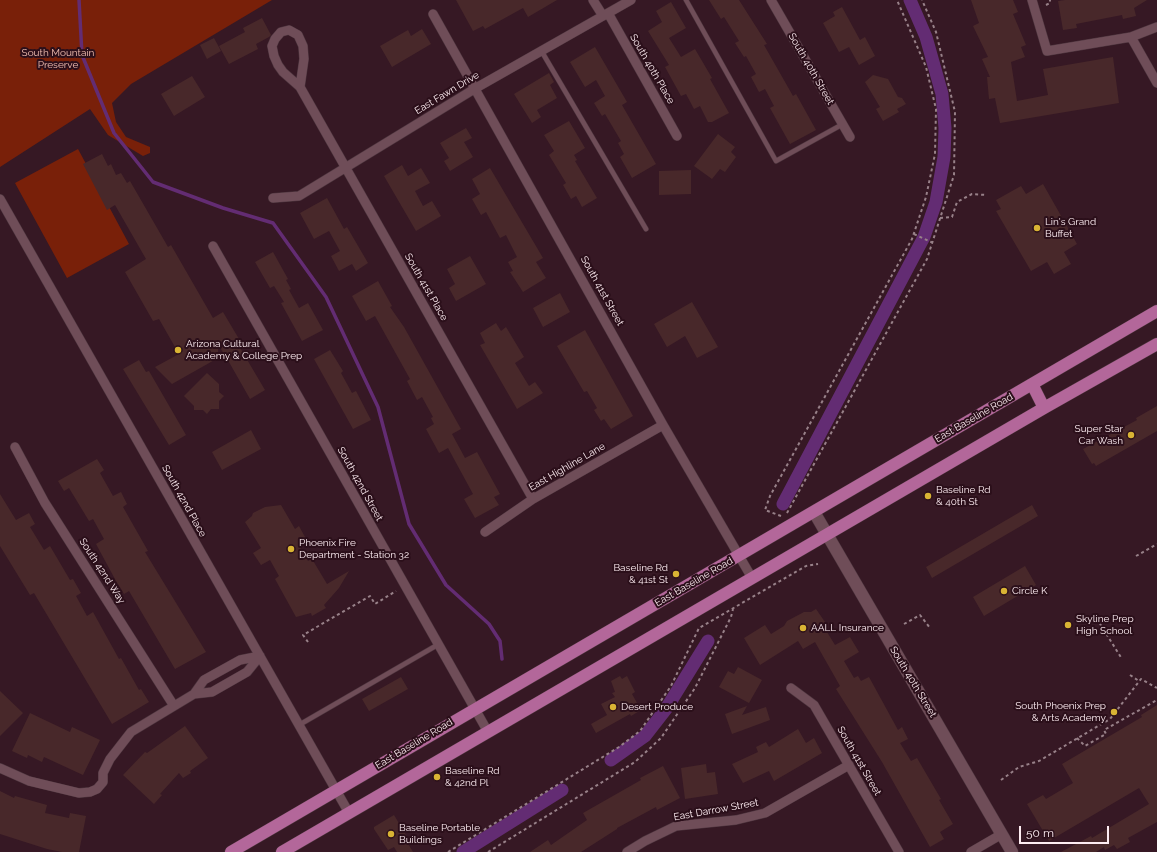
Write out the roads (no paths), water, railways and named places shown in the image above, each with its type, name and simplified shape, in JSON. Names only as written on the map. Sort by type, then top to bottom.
[{"type":"main road","name":"East Baseline Road","points":[[231,852],[475,708],[740,556],[1157,311]]},
{"type":"main road","points":[[282,852],[1044,408],[1157,344]]},
{"type":"main road","points":[[1032,384],[1044,408]]},
{"type":"main road","name":"South 40th Street","points":[[814,512],[1012,852]]},
{"type":"street","name":"South 40th Place","points":[[593,0],[606,15],[677,136]]},
{"type":"street","name":"East Fawn Drive","points":[[273,198],[299,196],[476,88],[542,52],[631,0]]},
{"type":"street","name":"South 40th Street","points":[[771,0],[850,137]]},
{"type":"street","points":[[1032,0],[1047,51],[1131,38],[1157,27]]},
{"type":"street","name":"South 41st Street","points":[[433,14],[476,88],[663,425],[752,578]]},
{"type":"street","name":"South 41st Place","points":[[300,87],[304,59],[303,46],[298,35],[289,30],[280,32],[272,46],[274,56],[283,72],[300,87],[533,499]]},
{"type":"street","points":[[1131,38],[1157,83]]},
{"type":"street","name":"South 42nd Place","points":[[0,199],[349,813]]},
{"type":"street","name":"South 42nd Street","points":[[213,246],[488,732]]},
{"type":"street","name":"East Highline Lane","points":[[485,532],[533,499],[663,425]]},
{"type":"street","name":"South 42nd Way","points":[[16,447],[45,503],[174,706]]},
{"type":"street","points":[[0,768],[29,781],[79,793],[97,790],[103,782],[103,773],[110,759],[131,732],[194,694],[204,680],[240,660],[260,656]]},
{"type":"street","points":[[194,694],[212,692],[220,688],[247,672],[260,656]]},
{"type":"street","points":[[212,676],[220,688]]},
{"type":"street","name":"South 41st Street","points":[[791,688],[814,705],[899,852]]},
{"type":"street","name":"East Darrow Street","points":[[627,852],[645,841],[676,826],[736,820],[765,813],[849,765]]},
{"type":"street","points":[[971,852],[1002,834]]},
{"type":"lane","points":[[686,0],[776,161],[843,124]]},
{"type":"lane","points":[[542,52],[646,229]]},
{"type":"lane","points":[[299,725],[439,644]]},
{"type":"waterway","points":[[79,0],[82,55],[114,133],[153,182],[223,208],[273,223],[326,297],[378,407],[409,524],[446,585],[489,624],[500,641],[502,659]]},
{"type":"waterway","points":[[783,504],[924,237],[936,202],[944,157],[945,128],[942,94],[926,37],[910,0]]},
{"type":"waterway","points":[[611,760],[645,736],[666,709],[708,641]]},
{"type":"waterway","points":[[463,852],[562,790]]},
{"type":"place","name":"Lin's Grand Buffet","points":[[1037,228]]},
{"type":"place","name":"Arizona Cultural Academy & College Prep","points":[[178,350]]},
{"type":"place","name":"Super Star Car Wash","points":[[1131,435]]},
{"type":"place","name":"Baseline Rd & 40th St","points":[[928,496]]},
{"type":"place","name":"Phoenix Fire Department - Station 32","points":[[291,549]]},
{"type":"place","name":"Baseline Rd & 41st St","points":[[676,574]]},
{"type":"place","name":"Circle K","points":[[1004,591]]},
{"type":"place","name":"Skyline Prep High School","points":[[1068,625]]},
{"type":"place","name":"AALL Insurance","points":[[803,628]]},
{"type":"place","name":"Desert Produce","points":[[613,707]]},
{"type":"place","name":"South Phoenix Prep & Arts Academy","points":[[1114,712]]},
{"type":"place","name":"Baseline Rd & 42nd Pl","points":[[437,777]]},
{"type":"place","name":"Baseline Portable Buildings","points":[[391,834]]},
{"type":"park label","name":"South Mountain Preserve","points":[[58,58]]}]
